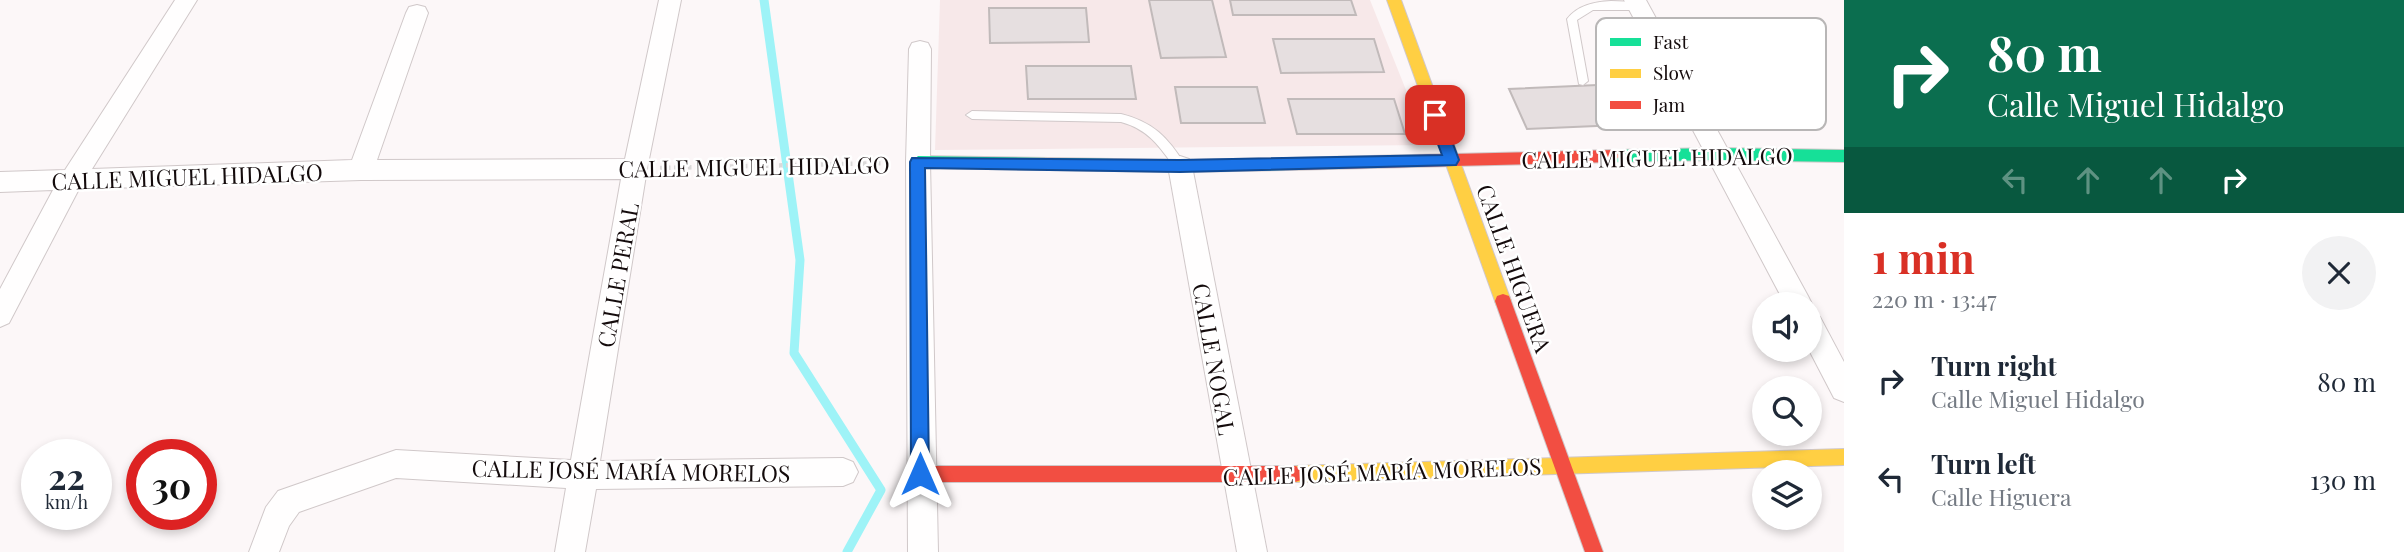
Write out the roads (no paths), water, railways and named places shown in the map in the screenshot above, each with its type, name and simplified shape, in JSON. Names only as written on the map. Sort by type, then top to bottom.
[{"type":"street","points":[[0,315],[71,181],[186,0]]},
{"type":"street","name":"CALLE PERAL","points":[[570,552],[635,169],[670,0]]},
{"type":"street","name":"CALLE HIGUERA","points":[[1394,0],[1594,552]]},
{"type":"street","points":[[361,170],[416,13]]},
{"type":"street","points":[[920,49],[918,162],[923,552]]},
{"type":"street","points":[[1704,130],[1792,292]]},
{"type":"street","name":"CALLE MIGUEL HIDALGO","points":[[918,162],[1180,166],[1717,154],[1844,156]]},
{"type":"street","name":"CALLE NOGAL","points":[[1180,166],[1252,552]]},
{"type":"street","name":"CALLE MIGUEL HIDALGO","points":[[0,183],[361,170],[635,169]]},
{"type":"street","points":[[1822,348],[1844,389]]},
{"type":"street","name":"CALLE JOSÉ MARÍA MORELOS","points":[[920,474],[1237,476],[1844,457]]},
{"type":"street","name":"CALLE JOSÉ MARÍA MORELOS","points":[[299,496],[396,464],[583,475],[843,472]]},
{"type":"street","points":[[264,552],[277,517],[289,501],[299,496]]},
{"type":"lane","points":[[1583,81],[1572,19],[1577,11],[1587,6],[1637,3]]},
{"type":"lane","points":[[972,115],[1121,118],[1140,121],[1161,139],[1180,166]]},
{"type":"waterway","points":[[764,0],[800,260],[794,353],[881,490],[847,552]]}]
